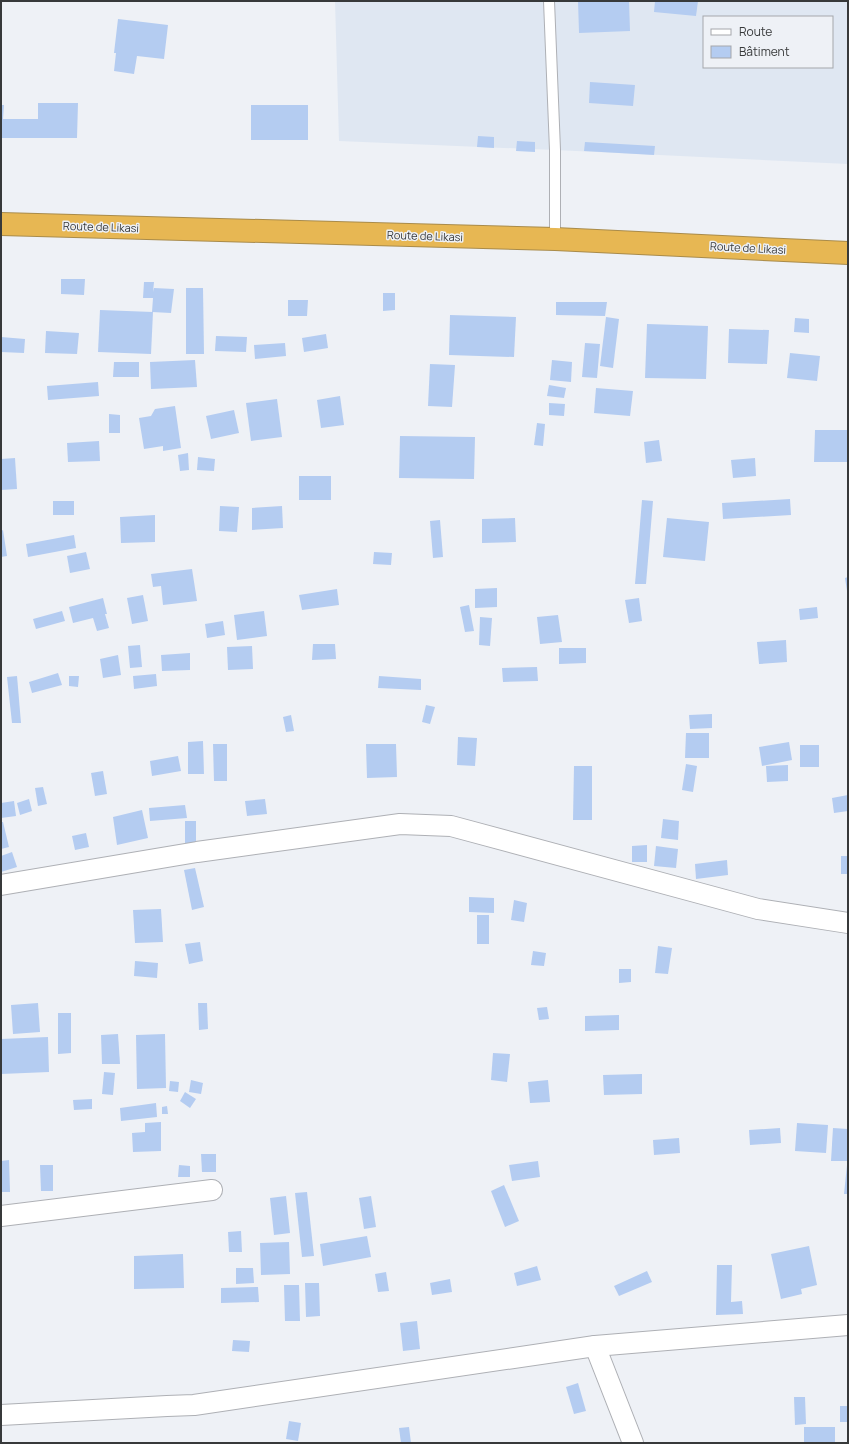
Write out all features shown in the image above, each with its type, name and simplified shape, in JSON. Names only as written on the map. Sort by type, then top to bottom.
[{"type":"highway","name":"Route de Likasi","points":[[1,224],[555,239],[848,253]]},
{"type":"street","points":[[1,885],[197,852],[400,824],[414,824],[451,826],[758,909],[848,923]]},
{"type":"street","points":[[1,1216],[212,1190]]},
{"type":"street","points":[[1,1415],[194,1405],[595,1346],[848,1325]]},
{"type":"street","points":[[595,1346],[633,1443]]},
{"type":"lane","points":[[549,1],[555,150],[555,239]]},
{"type":"shaded area","points":[[335,1],[848,1],[848,164],[339,141]]},
{"type":"building","points":[[578,1],[629,1],[630,31],[579,33]]},
{"type":"building","points":[[655,1],[698,1],[696,16],[654,12]]},
{"type":"building","points":[[118,19],[168,25],[164,59],[137,56],[134,74],[114,71],[116,53],[114,53]]},
{"type":"building","points":[[590,82],[635,85],[633,106],[589,103]]},
{"type":"building","points":[[38,103],[78,103],[77,138],[1,138],[1,105],[4,105],[3,119],[38,119]]},
{"type":"building","points":[[251,105],[308,105],[308,140],[251,140]]},
{"type":"building","points":[[478,136],[494,137],[494,148],[477,147]]},
{"type":"building","points":[[517,141],[535,142],[535,152],[516,151]]},
{"type":"building","points":[[585,142],[655,146],[654,155],[584,151]]},
{"type":"building","points":[[61,279],[85,279],[84,295],[61,294]]},
{"type":"building","points":[[144,282],[154,282],[153,292],[154,288],[174,289],[171,313],[152,312],[153,298],[143,298]]},
{"type":"building","points":[[186,288],[203,288],[204,354],[186,354]]},
{"type":"building","points":[[383,293],[395,293],[395,310],[383,311]]},
{"type":"building","points":[[288,300],[308,300],[307,316],[288,316]]},
{"type":"building","points":[[556,302],[607,302],[605,316],[556,315]]},
{"type":"building","points":[[100,310],[153,312],[151,354],[98,352]]},
{"type":"building","points":[[450,315],[516,317],[514,357],[449,355]]},
{"type":"building","points":[[606,317],[619,319],[613,368],[600,366]]},
{"type":"building","points":[[795,318],[809,319],[809,333],[794,332]]},
{"type":"building","points":[[647,324],[708,326],[706,379],[645,378]]},
{"type":"building","points":[[729,329],[769,330],[767,364],[728,363]]},
{"type":"building","points":[[46,331],[79,333],[77,354],[45,353]]},
{"type":"building","points":[[326,334],[328,348],[304,352],[302,338]]},
{"type":"building","points":[[216,336],[247,337],[246,352],[215,351]]},
{"type":"building","points":[[1,337],[25,339],[24,353],[1,352]]},
{"type":"building","points":[[285,343],[286,356],[255,359],[254,345]]},
{"type":"building","points":[[585,343],[600,344],[597,378],[582,377]]},
{"type":"building","points":[[790,353],[820,356],[817,381],[787,378]]},
{"type":"building","points":[[195,360],[197,387],[151,389],[150,362]]},
{"type":"building","points":[[552,360],[572,362],[571,382],[550,380]]},
{"type":"building","points":[[114,362],[139,362],[139,377],[113,377]]},
{"type":"building","points":[[430,364],[455,365],[452,407],[428,406]]},
{"type":"building","points":[[98,382],[99,396],[48,400],[47,386]]},
{"type":"building","points":[[549,385],[566,388],[564,398],[547,396]]},
{"type":"building","points":[[596,388],[633,391],[630,416],[594,413]]},
{"type":"building","points":[[340,396],[344,425],[321,428],[317,400]]},
{"type":"building","points":[[277,399],[282,437],[251,441],[246,403]]},
{"type":"building","points":[[549,403],[565,404],[564,416],[549,415]]},
{"type":"building","points":[[175,406],[181,448],[163,451],[163,446],[144,449],[139,418],[151,416],[155,409]]},
{"type":"building","points":[[234,410],[239,433],[211,439],[206,416]]},
{"type":"building","points":[[109,414],[120,415],[120,433],[109,433]]},
{"type":"building","points":[[537,423],[545,424],[543,446],[534,445]]},
{"type":"building","points":[[815,430],[848,430],[848,462],[814,462]]},
{"type":"building","points":[[400,436],[475,437],[474,479],[399,478]]},
{"type":"building","points":[[659,440],[662,461],[646,463],[644,442]]},
{"type":"building","points":[[99,441],[100,461],[68,462],[67,443]]},
{"type":"building","points":[[188,453],[189,470],[180,471],[178,455]]},
{"type":"building","points":[[198,457],[215,459],[214,471],[197,470]]},
{"type":"building","points":[[15,458],[17,489],[1,490],[1,459]]},
{"type":"building","points":[[755,458],[756,476],[733,478],[731,460]]},
{"type":"building","points":[[299,476],[331,476],[331,500],[299,500]]},
{"type":"building","points":[[790,499],[791,515],[723,519],[722,503]]},
{"type":"building","points":[[642,500],[653,501],[646,584],[635,584]]},
{"type":"building","points":[[53,501],[74,501],[74,515],[53,515]]},
{"type":"building","points":[[220,506],[239,507],[237,532],[219,531]]},
{"type":"building","points":[[282,506],[283,528],[252,530],[252,508]]},
{"type":"building","points":[[155,515],[155,542],[121,543],[120,517]]},
{"type":"building","points":[[515,518],[516,542],[482,543],[482,519]]},
{"type":"building","points":[[667,518],[709,522],[705,561],[663,557]]},
{"type":"building","points":[[440,520],[443,557],[433,558],[430,521]]},
{"type":"building","points":[[3,530],[7,556],[1,557],[1,531]]},
{"type":"building","points":[[74,535],[76,548],[28,557],[26,544]]},
{"type":"building","points":[[86,552],[90,569],[70,573],[67,556]]},
{"type":"building","points":[[374,552],[392,553],[391,565],[373,564]]},
{"type":"building","points":[[192,569],[197,601],[163,605],[161,586],[153,587],[151,574]]},
{"type":"building","points":[[848,577],[848,591],[847,591],[845,578]]},
{"type":"building","points":[[497,588],[497,607],[475,608],[475,589]]},
{"type":"building","points":[[337,589],[339,605],[302,610],[299,595]]},
{"type":"building","points":[[143,595],[148,621],[132,624],[127,598]]},
{"type":"building","points":[[103,598],[109,628],[97,631],[93,618],[73,623],[69,607]]},
{"type":"building","points":[[639,598],[642,621],[629,623],[625,600]]},
{"type":"building","points":[[469,605],[474,631],[465,632],[460,607]]},
{"type":"building","points":[[817,607],[818,618],[800,620],[799,609]]},
{"type":"building","points":[[62,611],[65,621],[36,629],[33,619]]},
{"type":"building","points":[[264,611],[267,636],[237,640],[234,615]]},
{"type":"building","points":[[558,615],[562,642],[540,644],[537,617]]},
{"type":"building","points":[[480,617],[492,618],[490,646],[479,645]]},
{"type":"building","points":[[223,621],[225,635],[207,638],[205,624]]},
{"type":"building","points":[[786,640],[787,662],[759,664],[757,642]]},
{"type":"building","points":[[313,644],[335,644],[336,659],[312,660]]},
{"type":"building","points":[[140,645],[142,667],[130,668],[128,646]]},
{"type":"building","points":[[252,646],[253,669],[228,670],[227,647]]},
{"type":"building","points":[[559,648],[586,648],[586,663],[559,664]]},
{"type":"building","points":[[190,653],[190,670],[162,671],[161,655]]},
{"type":"building","points":[[118,655],[121,675],[103,678],[100,659]]},
{"type":"building","points":[[537,667],[538,681],[503,682],[502,668]]},
{"type":"building","points":[[58,673],[62,685],[32,693],[29,682]]},
{"type":"building","points":[[156,674],[157,686],[134,689],[133,676]]},
{"type":"building","points":[[17,676],[21,723],[12,723],[7,677]]},
{"type":"building","points":[[69,676],[79,676],[78,687],[69,686]]},
{"type":"building","points":[[379,676],[421,679],[421,690],[378,688]]},
{"type":"building","points":[[426,705],[435,707],[430,724],[422,722]]},
{"type":"building","points":[[712,714],[712,728],[690,729],[689,715]]},
{"type":"building","points":[[291,715],[294,731],[286,732],[283,717]]},
{"type":"building","points":[[686,733],[709,733],[709,758],[685,758]]},
{"type":"building","points":[[458,737],[477,738],[475,766],[457,765]]},
{"type":"building","points":[[203,741],[204,774],[188,774],[188,742]]},
{"type":"building","points":[[789,742],[792,760],[762,766],[759,747]]},
{"type":"building","points":[[213,744],[227,744],[227,781],[214,781]]},
{"type":"building","points":[[366,744],[396,744],[397,777],[367,778]]},
{"type":"building","points":[[800,745],[819,745],[819,767],[800,767]]},
{"type":"building","points":[[178,756],[181,771],[152,776],[150,761]]},
{"type":"building","points":[[686,764],[697,766],[693,792],[682,790]]},
{"type":"building","points":[[788,765],[788,781],[767,782],[766,766]]},
{"type":"building","points":[[574,766],[592,766],[592,820],[573,820]]},
{"type":"building","points":[[103,771],[107,794],[95,796],[91,773]]},
{"type":"building","points":[[43,787],[47,804],[38,806],[35,788]]},
{"type":"building","points":[[848,795],[848,811],[834,813],[832,798]]},
{"type":"building","points":[[29,799],[32,811],[20,815],[17,803]]},
{"type":"building","points":[[265,799],[267,814],[247,816],[245,801]]},
{"type":"building","points":[[14,801],[16,816],[1,818],[1,803]]},
{"type":"building","points":[[185,805],[187,818],[150,821],[149,808]]},
{"type":"building","points":[[142,810],[148,838],[117,845],[113,817]]},
{"type":"building","points":[[663,819],[679,821],[678,840],[661,838]]},
{"type":"building","points":[[185,821],[196,821],[196,844],[185,844]]},
{"type":"building","points":[[1,822],[3,822],[9,847],[1,849]]},
{"type":"building","points":[[86,833],[89,847],[75,850],[72,836]]},
{"type":"building","points":[[647,845],[647,862],[632,862],[632,846]]},
{"type":"building","points":[[656,846],[678,849],[676,868],[654,866]]},
{"type":"building","points":[[12,852],[17,867],[1,872],[1,856]]},
{"type":"building","points":[[841,856],[848,856],[848,874],[841,874]]},
{"type":"building","points":[[727,860],[728,875],[696,879],[695,864]]},
{"type":"building","points":[[195,868],[204,907],[192,910],[184,870]]},
{"type":"building","points":[[469,897],[494,898],[494,913],[469,912]]},
{"type":"building","points":[[514,900],[527,903],[524,922],[511,920]]},
{"type":"building","points":[[161,909],[163,942],[135,943],[133,910]]},
{"type":"building","points":[[477,915],[489,915],[489,944],[477,944]]},
{"type":"building","points":[[200,942],[203,961],[189,964],[185,944]]},
{"type":"building","points":[[658,946],[672,948],[668,974],[655,973]]},
{"type":"building","points":[[533,951],[546,953],[544,966],[531,965]]},
{"type":"building","points":[[135,961],[158,963],[157,978],[134,976]]},
{"type":"building","points":[[619,969],[631,969],[631,982],[619,983]]},
{"type":"building","points":[[38,1003],[40,1032],[13,1034],[11,1005]]},
{"type":"building","points":[[198,1003],[207,1003],[208,1029],[199,1030]]},
{"type":"building","points":[[547,1007],[549,1019],[539,1020],[537,1008]]},
{"type":"building","points":[[58,1013],[71,1013],[71,1053],[58,1054]]},
{"type":"building","points":[[619,1015],[619,1030],[585,1031],[585,1016]]},
{"type":"building","points":[[118,1034],[120,1064],[102,1064],[101,1035]]},
{"type":"building","points":[[165,1034],[166,1088],[137,1089],[136,1035]]},
{"type":"building","points":[[48,1037],[49,1072],[1,1074],[1,1039]]},
{"type":"building","points":[[493,1053],[510,1054],[507,1082],[491,1080]]},
{"type":"building","points":[[104,1072],[115,1073],[113,1095],[102,1094]]},
{"type":"building","points":[[642,1074],[642,1094],[604,1095],[603,1075]]},
{"type":"building","points":[[191,1080],[203,1083],[201,1094],[189,1092]]},
{"type":"building","points":[[548,1080],[550,1102],[530,1103],[528,1082]]},
{"type":"building","points":[[170,1081],[179,1082],[178,1092],[169,1091]]},
{"type":"building","points":[[185,1092],[196,1099],[190,1108],[180,1101]]},
{"type":"building","points":[[92,1099],[92,1109],[74,1110],[73,1100]]},
{"type":"building","points":[[156,1103],[157,1117],[121,1121],[120,1108]]},
{"type":"building","points":[[167,1106],[168,1114],[162,1114],[162,1107]]},
{"type":"building","points":[[161,1122],[161,1151],[133,1152],[132,1133],[145,1132],[145,1123]]},
{"type":"building","points":[[797,1123],[828,1125],[826,1153],[795,1151]]},
{"type":"building","points":[[780,1128],[781,1143],[750,1145],[749,1130]]},
{"type":"building","points":[[833,1128],[848,1129],[848,1161],[831,1161]]},
{"type":"building","points":[[679,1138],[680,1153],[654,1155],[653,1140]]},
{"type":"building","points":[[201,1154],[216,1154],[216,1172],[202,1172]]},
{"type":"building","points":[[9,1160],[10,1192],[1,1192],[1,1161]]},
{"type":"building","points":[[538,1161],[540,1177],[512,1181],[509,1165]]},
{"type":"building","points":[[40,1165],[53,1165],[53,1191],[41,1191]]},
{"type":"building","points":[[179,1165],[190,1166],[190,1177],[178,1177]]},
{"type":"building","points":[[847,1165],[848,1194],[844,1194]]},
{"type":"building","points":[[504,1185],[519,1221],[505,1227],[491,1191]]},
{"type":"building","points":[[307,1192],[314,1256],[302,1257],[295,1193]]},
{"type":"building","points":[[286,1196],[290,1233],[274,1235],[270,1198]]},
{"type":"building","points":[[371,1196],[376,1227],[364,1229],[359,1198]]},
{"type":"building","points":[[241,1231],[242,1252],[229,1252],[228,1232]]},
{"type":"building","points":[[367,1236],[371,1257],[323,1266],[320,1244]]},
{"type":"building","points":[[289,1242],[290,1274],[261,1275],[260,1243]]},
{"type":"building","points":[[809,1246],[817,1285],[801,1289],[802,1294],[781,1299],[771,1254]]},
{"type":"building","points":[[183,1254],[184,1288],[134,1289],[134,1256]]},
{"type":"building","points":[[717,1265],[732,1265],[731,1302],[742,1301],[743,1314],[716,1315]]},
{"type":"building","points":[[537,1266],[541,1280],[517,1286],[514,1273]]},
{"type":"building","points":[[236,1268],[253,1268],[254,1283],[236,1284]]},
{"type":"building","points":[[647,1271],[652,1282],[619,1296],[614,1286]]},
{"type":"building","points":[[386,1272],[389,1291],[378,1292],[375,1274]]},
{"type":"building","points":[[450,1279],[452,1292],[432,1295],[430,1283]]},
{"type":"building","points":[[305,1283],[319,1283],[320,1316],[306,1317]]},
{"type":"building","points":[[284,1285],[299,1285],[300,1321],[285,1321]]},
{"type":"building","points":[[258,1287],[259,1302],[221,1303],[221,1288]]},
{"type":"building","points":[[417,1321],[420,1349],[403,1351],[400,1323]]},
{"type":"building","points":[[233,1340],[250,1341],[249,1352],[232,1351]]},
{"type":"building","points":[[578,1383],[586,1411],[574,1414],[566,1387]]},
{"type":"building","points":[[794,1397],[805,1397],[806,1424],[795,1425]]},
{"type":"building","points":[[840,1406],[848,1406],[848,1422],[840,1422]]},
{"type":"building","points":[[289,1421],[301,1423],[298,1441],[286,1439]]},
{"type":"building","points":[[409,1427],[411,1443],[401,1443],[399,1428]]},
{"type":"building","points":[[804,1427],[835,1427],[835,1443],[804,1443]]}]
